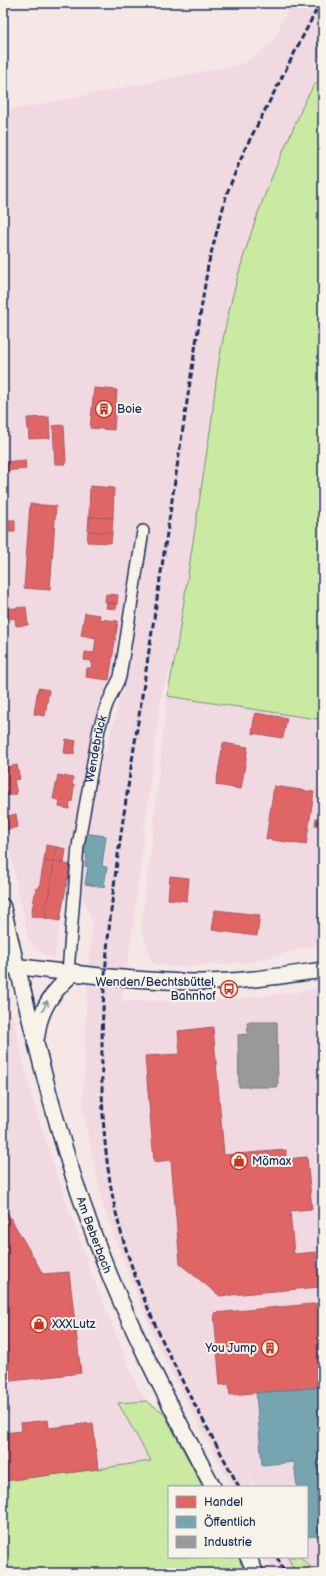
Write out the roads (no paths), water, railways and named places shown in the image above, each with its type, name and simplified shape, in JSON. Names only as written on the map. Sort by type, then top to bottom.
[{"type":"main road","points":[[10,966],[137,980],[195,982],[229,981],[323,970]]},
{"type":"main road","name":"Am Beberbach","points":[[10,966],[36,1043],[70,1165],[102,1257],[135,1334],[212,1486]]},
{"type":"main road","points":[[36,1043],[40,1019],[48,999],[71,972]]},
{"type":"main road","points":[[248,1558],[256,1573]]},
{"type":"street","name":"Wendebrück","points":[[71,972],[78,846],[99,729],[107,704],[120,677],[143,531]]},
{"type":"street","points":[[4,915],[10,966]]},
{"type":"railway","points":[[238,1486],[170,1356],[154,1322],[127,1253],[117,1217],[106,1154],[102,1069],[103,1005],[110,920],[121,835],[208,265],[227,193],[244,151],[320,3]]},
{"type":"railway","points":[[278,1558],[285,1573]]},
{"type":"place","name":"Boie","points":[[104,409]]},
{"type":"place","name":"Wenden/Bechtsbüttel, Bahnhof","points":[[229,989]]},
{"type":"place","name":"Mömax","points":[[239,1161]]},
{"type":"place","name":"XXXLutz","points":[[39,1324]]},
{"type":"place","name":"You Jump","points":[[270,1348]]}]
